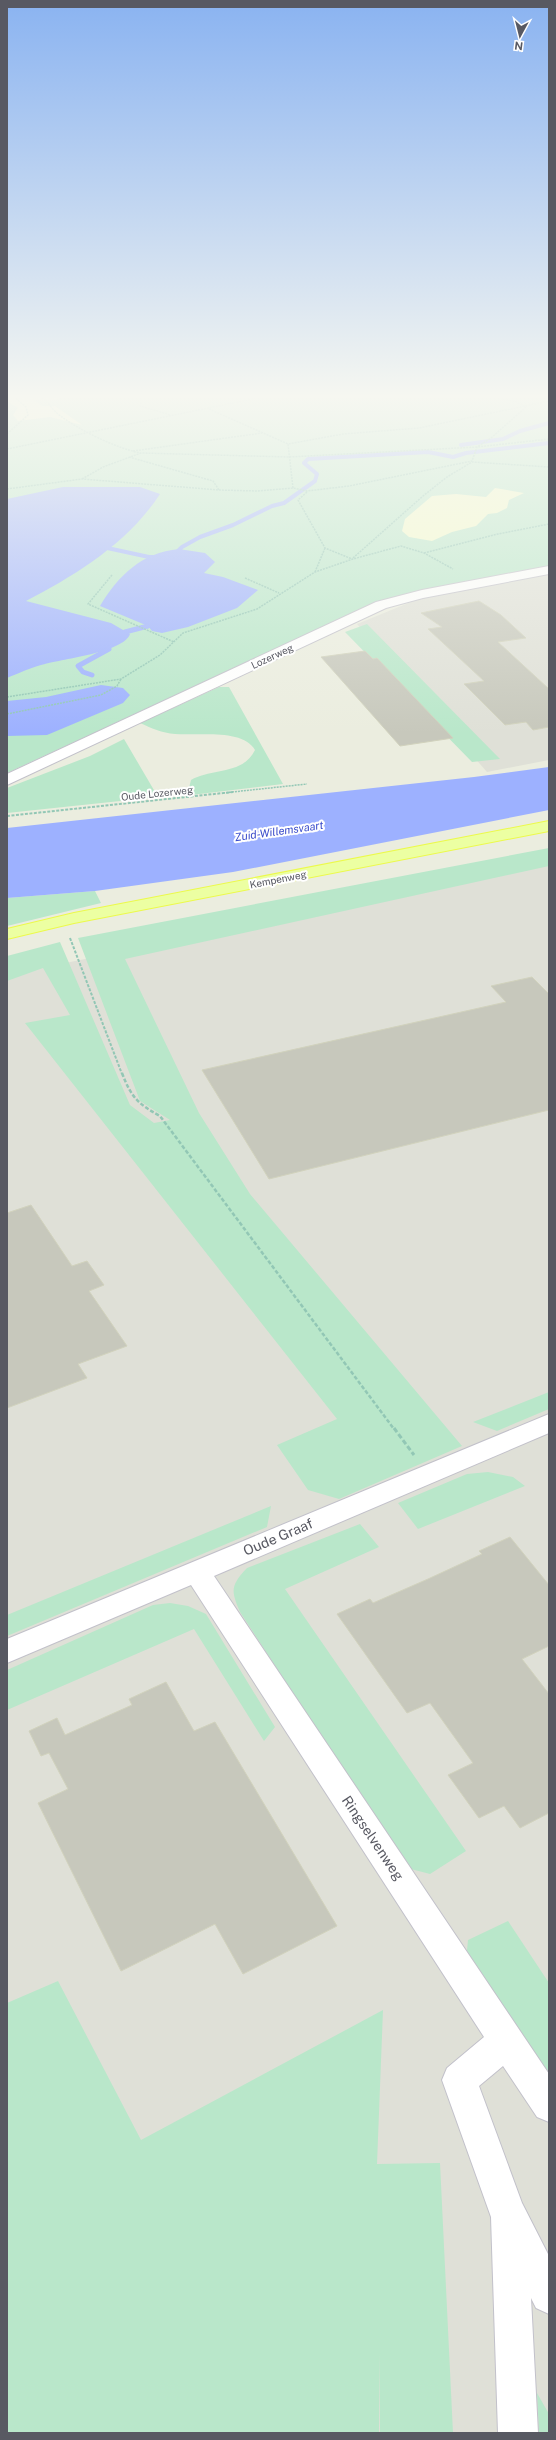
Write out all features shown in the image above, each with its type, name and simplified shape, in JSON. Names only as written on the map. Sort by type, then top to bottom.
[{"type":"main road","name":"Kempenweg","points":[[7,934],[74,918],[549,826]]},
{"type":"street","name":"Lozerweg","points":[[7,780],[382,605],[436,591],[549,570]]},
{"type":"street","name":"Oude Graaf","points":[[7,1651],[429,1475],[549,1423]]},
{"type":"street","name":"Ringselvenweg","points":[[196,1571],[549,2105]]},
{"type":"street","points":[[506,2041],[459,2080],[507,2212],[549,2295]]},
{"type":"street","points":[[507,2212],[518,2433]]},
{"type":"path","points":[[302,507],[324,548],[353,559]]},
{"type":"path","points":[[353,559],[411,507]]},
{"type":"path","points":[[7,697],[121,679],[160,655],[184,633],[257,609],[315,572],[353,559],[400,546],[424,553],[498,534],[549,524]]},
{"type":"path","points":[[315,572],[324,548]]},
{"type":"path","points":[[112,575],[88,604],[174,642]]},
{"type":"path","points":[[244,578],[280,593]]},
{"type":"path","points":[[7,714],[54,703],[99,695],[115,688],[121,679]]},
{"type":"path","name":"Oude Lozerweg","points":[[7,816],[308,784]]},
{"type":"path","points":[[69,935],[129,1091],[140,1106],[160,1116],[429,1475]]},
{"type":"shaded area","points":[[7,507],[549,507],[549,569],[412,598],[287,644],[7,773]]},
{"type":"shaded area","points":[[549,572],[549,760],[487,772],[357,624],[433,593]]},
{"type":"shaded area","points":[[367,624],[500,759],[472,762],[345,632]]},
{"type":"shaded area","points":[[219,687],[229,687],[283,784],[191,795],[189,788],[191,780],[199,776],[226,770],[243,764],[250,758],[255,750],[249,743],[241,738],[219,734],[170,733],[157,730],[140,723]]},
{"type":"shaded area","points":[[124,739],[158,797],[7,813],[7,788],[90,756]]},
{"type":"shaded area","points":[[549,848],[549,866],[125,959],[199,1113],[250,1194],[462,1446],[339,1499],[308,1490],[277,1445],[337,1419],[25,1023],[70,1015],[43,968],[7,981],[7,956],[60,942],[130,1105],[154,1123],[170,1120],[140,1101],[78,938]]},
{"type":"shaded area","points":[[549,864],[549,2433],[7,2433],[7,980],[41,968]]},
{"type":"shaded area","points":[[95,891],[101,903],[7,926],[7,898]]},
{"type":"shaded area","points":[[549,1392],[549,1409],[497,1431],[473,1422]]},
{"type":"shaded area","points":[[488,1472],[513,1477],[525,1486],[418,1529],[398,1503],[467,1474]]},
{"type":"shaded area","points":[[271,1506],[267,1527],[7,1636],[7,1615]]},
{"type":"shaded area","points":[[360,1524],[379,1547],[285,1589],[466,1851],[430,1874],[407,1868],[240,1612],[234,1594],[237,1580],[247,1568]]},
{"type":"shaded area","points":[[170,1603],[188,1606],[206,1614],[275,1727],[264,1741],[194,1629],[7,1710],[7,1670],[153,1605]]},
{"type":"shaded area","points":[[508,1921],[549,1983],[549,2085],[466,1961],[468,1940]]},
{"type":"shaded area","points":[[58,1981],[141,2140],[383,2010],[377,2164],[440,2163],[453,2433],[380,2433],[379,2353],[379,2433],[7,2433],[7,2003]]},
{"type":"shaded area","points":[[537,2393],[549,2414],[549,2433],[539,2433]]},
{"type":"sand","points":[[419,507],[507,507],[497,513],[488,514],[476,526],[452,532],[432,541],[409,537],[402,531],[405,519]]},
{"type":"water","points":[[7,507],[151,507],[133,528],[100,556],[64,580],[26,601],[111,623],[130,634],[125,640],[117,646],[105,650],[40,665],[7,678]]},
{"type":"water","points":[[179,549],[205,553],[215,562],[204,573],[223,577],[258,590],[237,608],[188,627],[162,633],[152,631],[148,626],[100,606],[123,575],[132,567],[153,555]]},
{"type":"water","points":[[101,685],[123,688],[130,695],[123,703],[47,735],[7,736],[7,701],[46,697]]},
{"type":"water","name":"Zuid-Willemsvaart","points":[[549,767],[549,810],[233,872],[95,891],[7,898],[7,828],[474,777]]},
{"type":"building","points":[[479,601],[501,615],[526,638],[498,642],[549,689],[549,727],[533,730],[526,722],[505,725],[464,684],[484,681],[428,629],[442,627],[421,613]]},
{"type":"building","points":[[365,651],[373,659],[377,658],[453,738],[400,746],[321,657]]},
{"type":"building","points":[[532,977],[549,994],[549,1110],[269,1179],[202,1070],[506,1002],[491,986]]},
{"type":"building","points":[[31,1205],[72,1266],[87,1261],[104,1285],[89,1291],[127,1346],[78,1364],[87,1378],[7,1408],[7,1213]]},
{"type":"building","points":[[510,1537],[549,1585],[549,1646],[522,1659],[549,1694],[549,1813],[520,1828],[504,1806],[479,1818],[448,1775],[473,1763],[430,1703],[407,1713],[337,1614],[370,1599],[373,1603],[428,1579],[482,1554],[479,1551]]},
{"type":"building","points":[[166,1682],[194,1731],[215,1722],[337,1926],[243,1974],[215,1924],[121,1971],[38,1803],[68,1789],[49,1753],[41,1756],[29,1731],[57,1718],[65,1735],[132,1705],[129,1699]]},
{"type":"waterway","points":[[172,557],[182,547],[200,537],[233,525],[270,507]]},
{"type":"waterway","points":[[98,546],[149,557],[159,557]]},
{"type":"waterway","points":[[125,632],[148,626]]},
{"type":"waterway","points":[[92,675],[83,672],[78,666],[109,649]]}]
